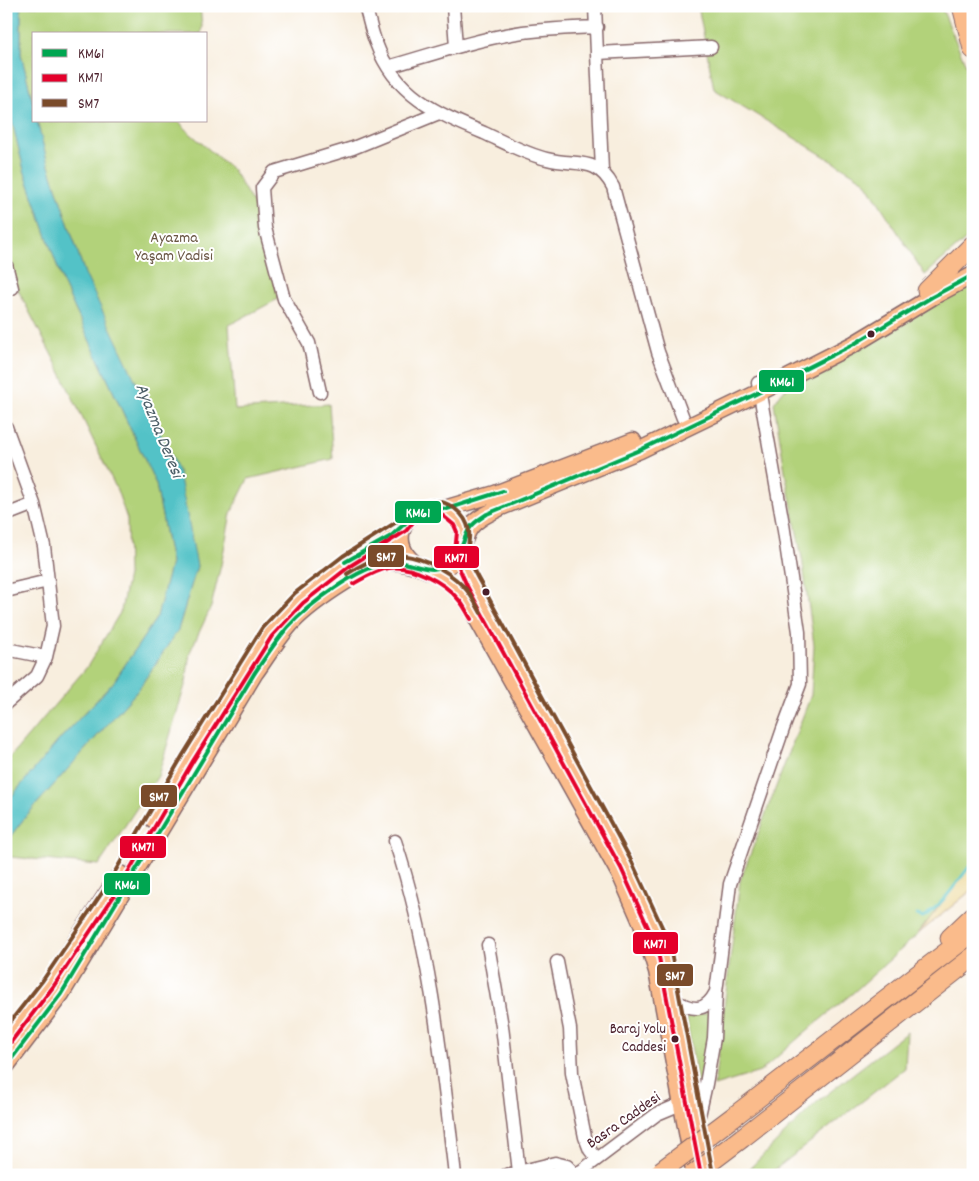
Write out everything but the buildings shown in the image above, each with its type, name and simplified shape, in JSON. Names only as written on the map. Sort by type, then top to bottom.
[{"type":"highway","points":[[962,6],[973,48]]},
{"type":"highway","points":[[969,6],[973,15]]},
{"type":"highway","points":[[927,291],[973,245]]},
{"type":"highway","points":[[927,291],[973,264]]},
{"type":"highway","points":[[890,996],[973,916]]},
{"type":"highway","points":[[658,1173],[973,932]]},
{"type":"highway","points":[[694,1175],[973,957]]},
{"type":"highway","points":[[876,1033],[973,965]]},
{"type":"main road","points":[[444,510],[495,494],[656,432],[683,418],[759,387],[854,344],[932,297],[973,275]]},
{"type":"main road","points":[[6,1066],[61,994],[254,674],[287,627],[321,597],[362,572],[388,562],[404,563],[431,569],[440,569],[448,565],[457,558],[462,550],[468,531],[473,524],[501,507],[640,450],[837,344],[927,291]]},
{"type":"main road","points":[[694,1175],[687,1101],[674,1000],[663,945],[627,865],[478,593],[466,568],[462,550],[463,531],[459,522],[452,514],[444,510],[434,507],[424,508],[409,517],[403,526],[401,535],[404,550],[412,563],[444,578],[464,595],[621,876],[642,924],[657,972],[687,1101],[697,1124],[707,1175]]},
{"type":"main road","points":[[6,1038],[48,984],[111,890],[193,750],[266,632],[299,598],[347,561],[403,526]]},
{"type":"street","points":[[365,6],[376,43],[388,67],[408,91],[421,102],[439,113],[534,155],[558,162],[588,164],[602,171],[613,187],[658,352],[683,418]]},
{"type":"street","points":[[453,6],[456,47]]},
{"type":"street","points":[[595,6],[602,171]]},
{"type":"street","points":[[388,67],[456,47],[524,32],[597,27]]},
{"type":"street","points":[[598,53],[711,47]]},
{"type":"street","points":[[320,392],[309,344],[284,299],[265,228],[262,188],[274,172],[353,148],[439,113]]},
{"type":"street","points":[[6,265],[9,290]]},
{"type":"street","points":[[697,1124],[714,1038],[716,992],[730,884],[800,684],[799,632],[784,524],[759,387]]},
{"type":"street","points":[[6,427],[34,504],[44,546],[53,626],[46,657],[37,676],[6,703]]},
{"type":"street","points":[[6,515],[34,504]]},
{"type":"street","points":[[6,591],[48,581]]},
{"type":"street","points":[[6,649],[46,657]]},
{"type":"street","points":[[395,841],[408,880],[428,971],[455,1175]]},
{"type":"street","points":[[488,945],[502,1026],[519,1172]]},
{"type":"street","points":[[557,962],[570,1029],[572,1073],[585,1137],[590,1150],[597,1159]]},
{"type":"street","points":[[674,1000],[688,1007],[704,1007],[709,1004],[716,992]]},
{"type":"street","name":"Basra Caddesi","points":[[576,1175],[657,1114],[687,1101]]},
{"type":"street","points":[[506,1175],[555,1163],[567,1166],[576,1175]]},
{"type":"green space","points":[[21,6],[200,6],[201,32],[32,32],[32,99],[21,54]]},
{"type":"green space","points":[[698,6],[941,6],[973,82],[973,233],[925,275],[865,181],[714,89]]},
{"type":"green space","points":[[6,97],[24,170],[63,283],[156,484],[171,563],[157,617],[113,683],[59,740],[6,803],[6,762],[87,667],[121,611],[128,575],[127,519],[117,490],[59,369],[18,290],[6,261]]},
{"type":"green space","name":"Ayazma Yaşam Vadisi","points":[[37,122],[180,122],[185,129],[233,170],[265,228],[278,299],[229,325],[235,410],[329,404],[333,459],[248,479],[231,513],[211,607],[190,652],[186,682],[158,776],[99,865],[10,857],[6,864],[6,842],[26,816],[138,690],[178,630],[197,566],[85,274],[47,160]]},
{"type":"green space","points":[[973,282],[973,862],[918,934],[854,992],[760,1072],[714,1086],[740,881],[811,695],[814,645],[802,558],[774,403],[783,391]]},
{"type":"green space","points":[[713,1006],[700,1098],[685,1010],[704,1014]]},
{"type":"green space","points":[[907,1032],[905,1068],[768,1175],[743,1175],[817,1102]]},
{"type":"sand","points":[[973,862],[973,889],[918,934]]},
{"type":"water","name":"Ayazma Deresi","points":[[6,6],[21,6],[21,54],[32,99],[32,122],[37,122],[47,160],[85,274],[179,473],[197,566],[178,630],[138,690],[26,816],[6,842],[6,803],[59,740],[113,683],[157,617],[171,563],[156,484],[63,283],[24,170],[6,97]]},
{"type":"waterway","points":[[917,915],[923,917],[938,906],[973,862]]},
{"type":"transit line","name":"KM61","points":[[6,1066],[61,994],[254,674],[283,633],[308,608],[349,579],[377,565],[397,562],[432,569],[446,566],[455,559],[472,526],[487,514],[640,450],[760,392],[854,344],[932,297],[973,275]]},
{"type":"transit line","name":"KM61","points":[[345,562],[391,536],[421,509],[430,507],[447,509],[503,491]]},
{"type":"transit line","name":"SM7","points":[[6,1027],[43,980],[106,887],[183,755],[262,628],[295,593],[343,556],[398,521],[404,514],[420,503],[429,501],[442,502],[455,508],[464,518],[469,533],[468,554],[474,571],[632,862],[669,942],[713,1174]]},
{"type":"transit line","name":"KM71","points":[[11,1042],[53,987],[116,893],[193,761],[272,636],[303,603],[350,566],[406,531],[419,517],[434,513],[442,515],[454,525],[457,532],[455,552],[468,588],[621,868],[657,947],[701,1175]]},
{"type":"transit line","name":"SM7","points":[[347,574],[366,563],[386,556],[407,556],[428,562],[457,580],[469,593],[481,613]]},
{"type":"transit line","name":"KM71","points":[[353,584],[384,569],[408,569],[427,576],[445,587],[462,604],[471,619]]},
{"type":"place","name":"Baraj Yolu Caddesi","points":[[675,1039]]}]
